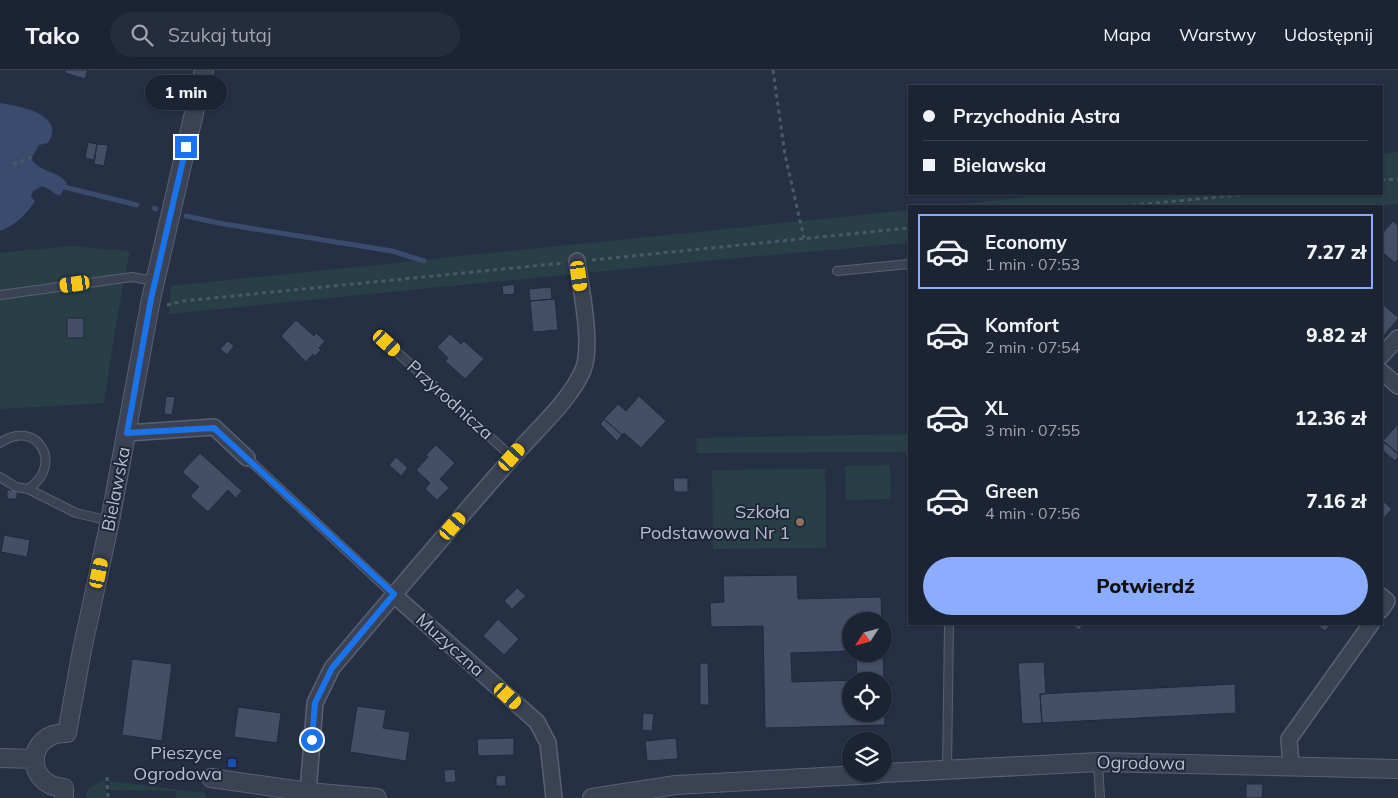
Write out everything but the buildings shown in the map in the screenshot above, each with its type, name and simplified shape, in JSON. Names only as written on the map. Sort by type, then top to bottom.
[{"type":"street","name":"Bielawska","points":[[34,759],[40,744],[45,739],[52,735],[67,733],[82,650],[110,522],[148,310],[204,70]]},
{"type":"street","points":[[308,792],[315,703],[332,668],[570,392],[584,369],[586,344],[577,261]]},
{"type":"street","points":[[1383,354],[1398,338]]},
{"type":"street","points":[[1383,373],[1398,386]]},
{"type":"street","points":[[127,433],[214,428],[247,458]]},
{"type":"street","name":"Muzyczna","points":[[394,594],[537,722],[548,743],[554,798]]},
{"type":"street","points":[[1383,597],[1388,601],[1383,607]]},
{"type":"street","points":[[1291,766],[1289,739],[1370,625]]},
{"type":"street","points":[[0,758],[34,759],[38,774],[43,780],[64,793]]},
{"type":"street","name":"Ogrodowa","points":[[892,773],[1098,762],[1398,769]]},
{"type":"street","points":[[592,798],[676,784],[842,776]]},
{"type":"street","points":[[211,778],[308,792],[377,798]]},
{"type":"lane","points":[[837,271],[908,264]]},
{"type":"lane","points":[[0,295],[132,277],[155,281]]},
{"type":"lane","name":"Przyrodnicza","points":[[387,343],[512,457]]},
{"type":"lane","points":[[0,443],[8,438],[22,435],[33,438],[43,449],[46,462],[44,474],[37,483],[28,489]]},
{"type":"lane","points":[[247,458],[394,594]]},
{"type":"lane","points":[[0,477],[16,487],[28,489],[76,513],[110,522]]},
{"type":"lane","points":[[947,770],[949,625]]},
{"type":"lane","points":[[1098,762],[1100,798]]},
{"type":"path","points":[[773,70],[785,155],[804,238]]},
{"type":"path","points":[[13,164],[34,157]]},
{"type":"path","points":[[1383,180],[1398,179]]},
{"type":"path","points":[[1134,205],[1239,195]]},
{"type":"path","points":[[148,310],[162,313],[162,307],[183,301],[908,228]]},
{"type":"path","points":[[107,777],[108,798]]},
{"type":"shaded area","points":[[1398,152],[1398,204],[950,205],[1046,195],[1383,195],[1383,154]]},
{"type":"shaded area","points":[[908,210],[908,243],[726,259],[169,314],[171,286]]},
{"type":"shaded area","points":[[68,246],[130,251],[117,318],[104,403],[0,409],[0,253]]},
{"type":"shaded area","points":[[908,434],[908,452],[697,453],[696,438]]},
{"type":"shaded area","points":[[890,465],[891,499],[846,500],[845,466]]},
{"type":"shaded area","points":[[825,469],[826,548],[713,549],[712,470]]},
{"type":"shaded area","points":[[101,781],[105,781],[106,798],[86,798],[87,790]]},
{"type":"shaded area","points":[[110,781],[205,793],[206,798],[176,798],[176,791],[110,790]]},
{"type":"water","points":[[0,103],[29,110],[46,119],[51,125],[52,133],[48,143],[39,145],[31,159],[39,167],[59,176],[67,183],[60,196],[42,186],[33,191],[31,197],[35,201],[28,211],[16,223],[0,231]]},
{"type":"waterway","points":[[60,186],[137,205]]},
{"type":"waterway","points":[[186,216],[224,224],[392,251],[424,261]]},
{"type":"place","name":"Szkoła Podstawowa Nr 1","points":[[800,522]]},
{"type":"place","name":"Pieszyce Ogrodowa","points":[[232,763]]},
{"type":"route","points":[[186,147],[151,299],[127,433],[214,428],[394,594],[332,668],[315,703],[312,740]]}]
